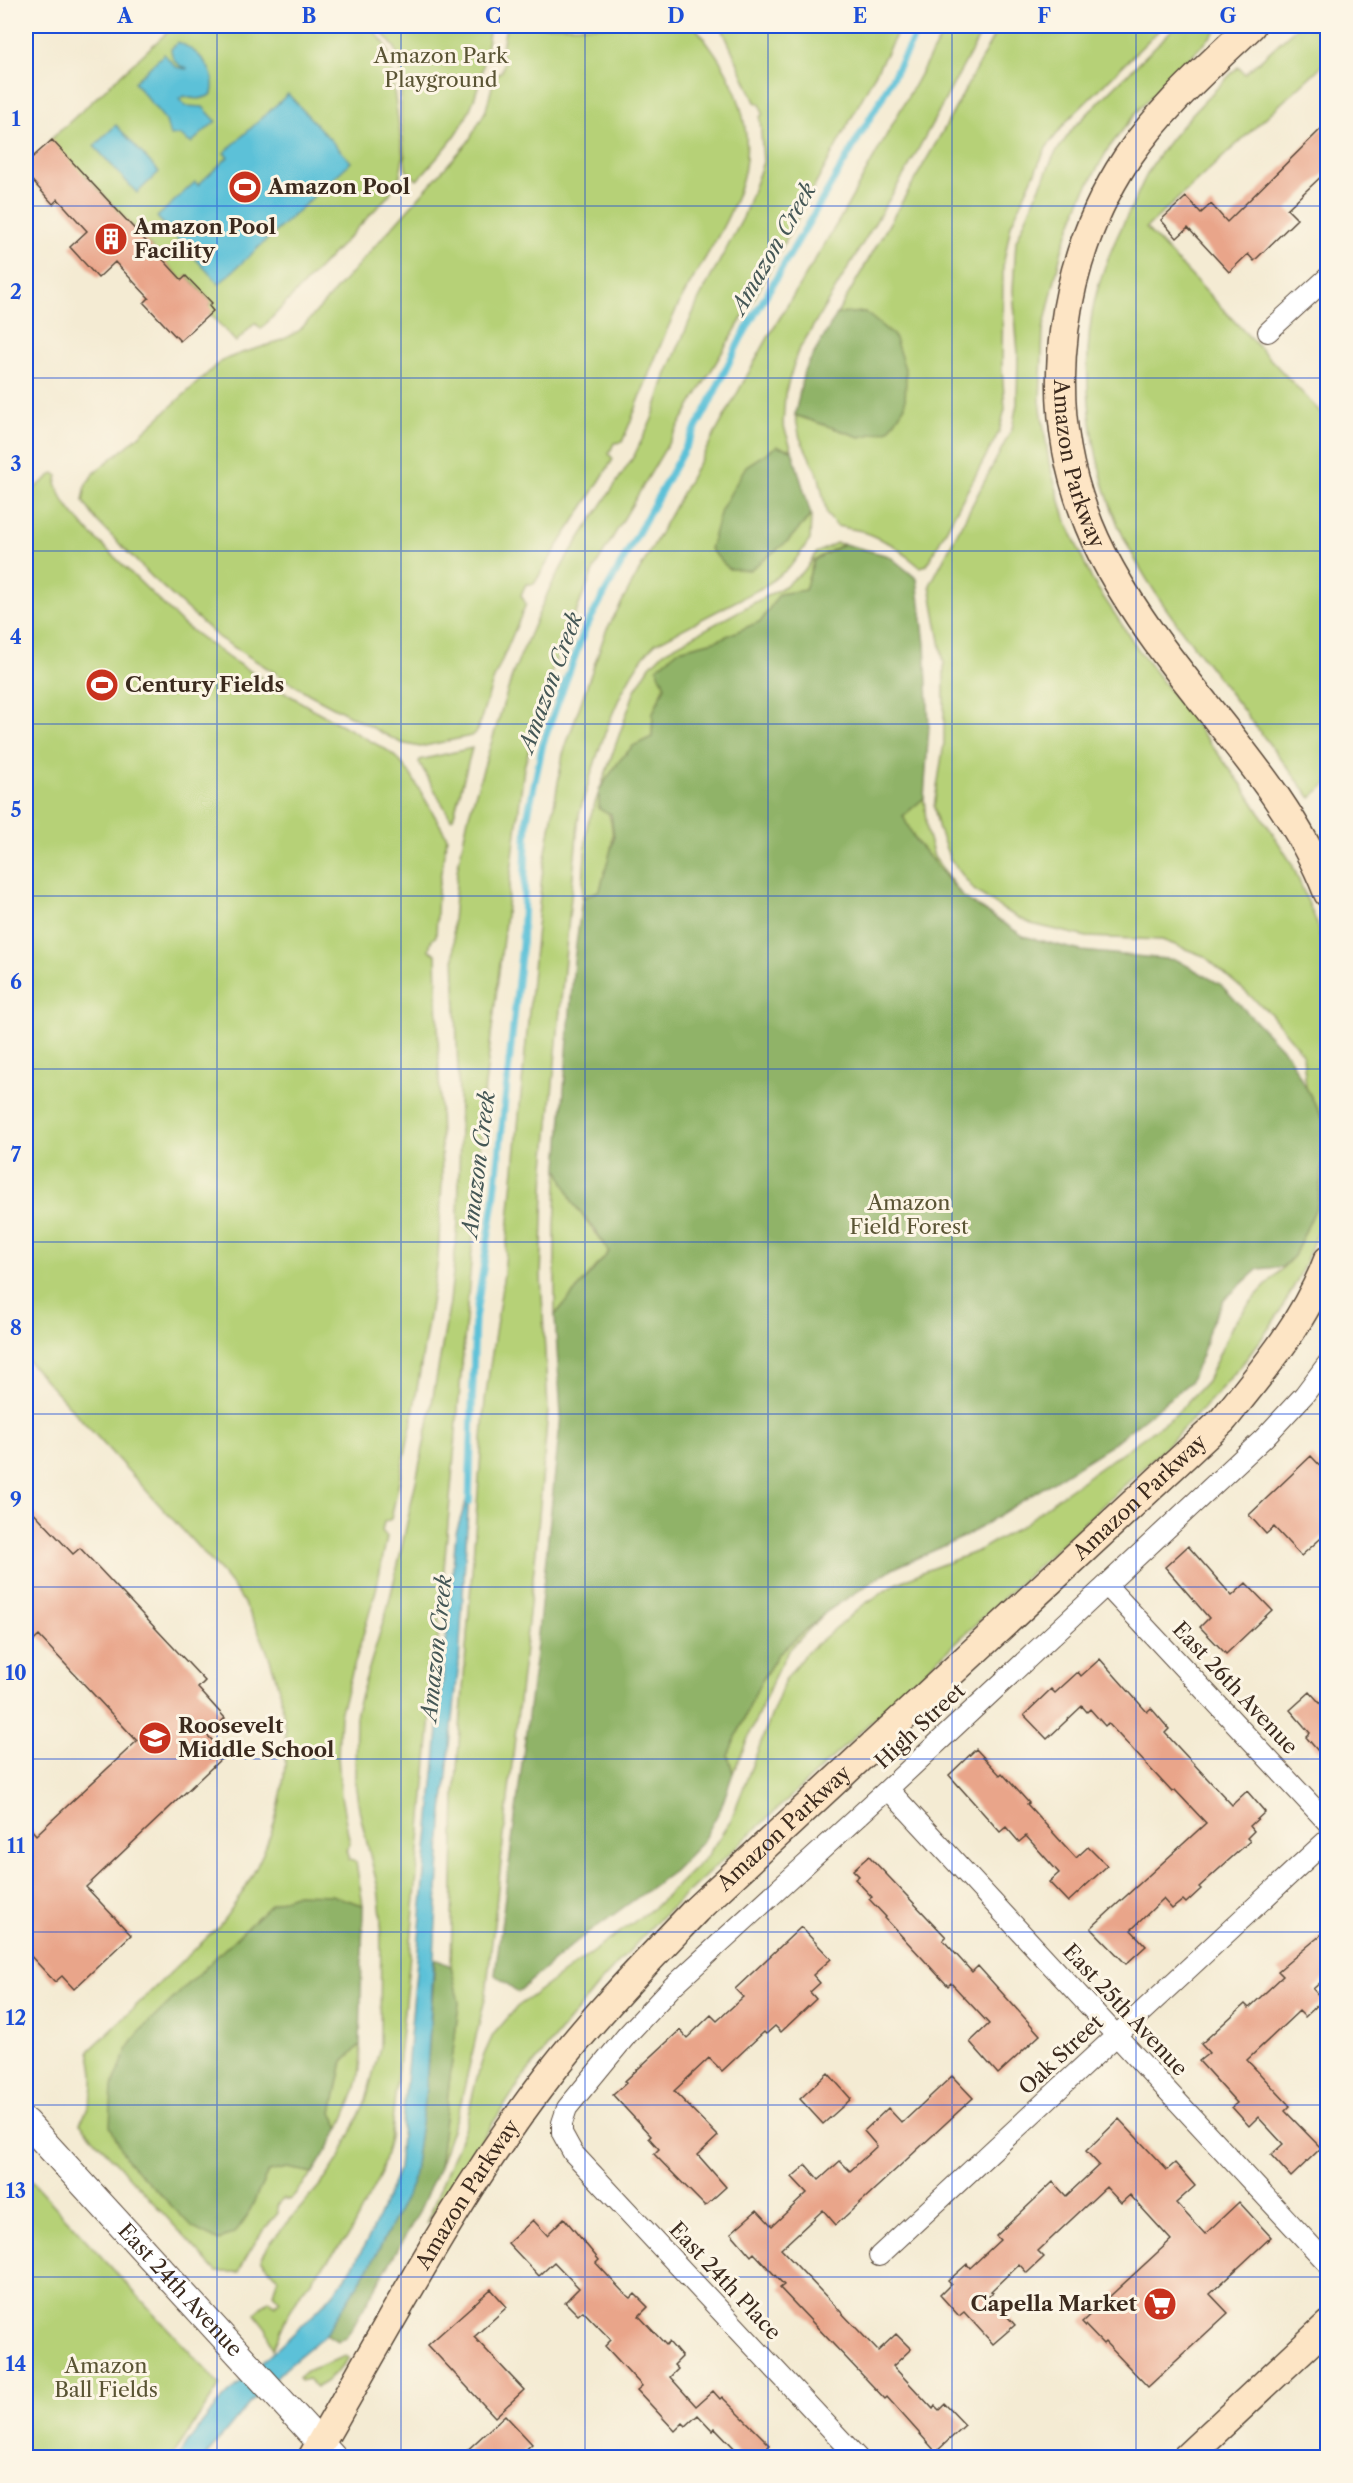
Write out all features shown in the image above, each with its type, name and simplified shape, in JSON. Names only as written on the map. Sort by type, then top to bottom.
[{"type":"main road","name":"Amazon Parkway","points":[[1251,26],[1169,106],[1128,158],[1097,212],[1075,271],[1063,331],[1061,393],[1065,445],[1084,512],[1111,568],[1152,635],[1258,771],[1293,823],[1328,893]]},
{"type":"main road","name":"Amazon Parkway","points":[[322,2453],[438,2241],[492,2155],[548,2076],[621,1988],[696,1910],[1223,1420],[1262,1374],[1299,1320],[1326,1266]]},
{"type":"main road","points":[[1186,2457],[1328,2325]]},
{"type":"street","points":[[1268,332],[1328,277]]},
{"type":"street","name":"High Street","points":[[562,2133],[564,2115],[571,2102],[627,2035],[673,1986],[1264,1438],[1304,1395],[1328,1363]]},
{"type":"street","name":"East 26th Avenue","points":[[1107,1586],[1328,1823]]},
{"type":"street","name":"East 25th Avenue","points":[[888,1789],[1328,2264]]},
{"type":"street","name":"Oak Street","points":[[879,2256],[1328,1839]]},
{"type":"street","name":"East 24th Avenue","points":[[26,2122],[269,2388],[322,2453]]},
{"type":"street","name":"East 24th Place","points":[[562,2133],[564,2141],[573,2153],[858,2457]]},
{"type":"green space","name":"Amazon Pool","points":[[174,26],[370,26],[385,44],[389,54],[403,157],[400,175],[389,195],[261,329],[255,323],[236,342],[210,314],[209,306],[212,303],[187,276],[182,280],[85,175],[82,177],[49,141]]},
{"type":"green space","name":"Amazon Park Playground","points":[[376,26],[490,26],[480,81],[471,108],[452,139],[417,180],[406,170],[401,117],[401,66],[395,48]]},
{"type":"green space","points":[[506,26],[694,26],[721,63],[740,104],[745,126],[744,170],[738,193],[726,221],[672,319],[622,442],[614,443],[609,454],[613,459],[534,584],[526,584],[521,595],[526,604],[493,681],[477,731],[471,736],[420,747],[401,743],[309,694],[219,638],[155,580],[97,521],[83,501],[86,484],[97,470],[131,443],[220,362],[280,341],[300,330],[468,142],[486,110],[495,75],[502,71],[504,60],[501,54]]},
{"type":"green space","points":[[721,26],[901,26],[756,295],[594,569],[553,667],[524,767],[484,1094],[410,1954],[391,2133],[381,2173],[349,2235],[302,2291],[286,2318],[273,2349],[266,2328],[255,2314],[269,2300],[275,2306],[280,2301],[273,2293],[278,2278],[261,2259],[271,2242],[326,2178],[340,2157],[366,2100],[380,2047],[381,1915],[378,1888],[355,1783],[356,1711],[388,1606],[399,1560],[428,1425],[450,1302],[458,1224],[460,1131],[453,922],[457,871],[468,818],[513,673],[549,590],[568,556],[634,456],[652,419],[666,376],[699,299],[743,218],[763,162],[760,117],[763,114],[760,104],[755,102]]},
{"type":"green space","points":[[947,26],[985,26],[908,168],[797,353],[785,394],[783,424],[792,450],[777,446],[788,541],[811,515],[810,540],[790,567],[765,586],[656,643],[642,658],[630,677],[609,723],[579,814],[545,1166],[541,1276],[548,1410],[536,1551],[486,1994],[460,2106],[439,2167],[459,2003],[451,1966],[455,1795],[485,1400],[504,1273],[542,875],[563,754],[606,631],[770,334],[841,217]]},
{"type":"green space","points":[[999,26],[1163,26],[1067,121],[1046,148],[1011,225],[1003,266],[1002,369],[1005,409],[999,432],[927,565],[920,567],[893,545],[862,531],[837,526],[827,515],[819,477],[800,438],[795,415],[860,437],[865,312],[837,314],[943,131]]},
{"type":"green space","points":[[1176,26],[1221,26],[1139,109],[1108,149],[1082,196],[1062,249],[1043,330],[1040,401],[1049,463],[1065,518],[1092,580],[1140,652],[1242,785],[1292,864],[1316,921],[1327,960],[1327,1126],[1306,1087],[1303,1054],[1271,1014],[1204,956],[1162,940],[1087,937],[1031,924],[1004,910],[974,890],[950,859],[939,830],[934,807],[944,743],[944,664],[930,585],[1012,429],[1017,404],[1018,353],[1013,291],[1016,241],[1054,155],[1074,127]]},
{"type":"green space","points":[[1298,26],[1327,26],[1327,61],[1146,228],[1327,419],[1328,783],[1311,798],[1184,633],[1159,598],[1127,544],[1108,499],[1100,471],[1090,414],[1088,384],[1090,326],[1098,286],[1117,237],[1151,167],[1183,124],[1238,67],[1245,74]]},
{"type":"green space","points":[[865,312],[894,336],[906,372],[905,406],[889,430],[860,437],[795,415],[804,371],[837,314]]},
{"type":"green space","points":[[777,446],[792,450],[811,515],[788,541],[750,570],[729,569],[710,549],[721,510],[746,466]]},
{"type":"green space","points":[[54,473],[58,476],[56,483],[64,502],[84,527],[184,625],[230,659],[309,707],[387,750],[399,760],[411,775],[447,837],[438,890],[436,936],[431,941],[429,950],[436,954],[442,1181],[438,1260],[411,1426],[391,1519],[384,1522],[382,1531],[387,1537],[376,1590],[340,1714],[338,1756],[341,1796],[350,1844],[346,1850],[349,1860],[356,1862],[363,1905],[331,1895],[247,2216],[268,2172],[287,2168],[313,2173],[290,2200],[283,2198],[277,2206],[278,2213],[256,2241],[239,2272],[217,2272],[80,2123],[89,2106],[93,2088],[93,2070],[89,2051],[218,1927],[244,1889],[264,1850],[278,1810],[285,1769],[285,1728],[278,1686],[264,1645],[238,1594],[219,1570],[26,1359],[26,495]]},
{"type":"green space","points":[[836,543],[844,544],[814,560],[805,590],[761,621],[718,640],[679,650],[653,713],[652,737],[633,746],[600,788],[635,690],[650,666],[664,652],[785,586],[806,569],[816,553]]},
{"type":"green space","name":"Amazon Field Forest","points":[[844,544],[889,556],[917,579],[925,644],[929,726],[924,798],[903,816],[915,840],[963,897],[1023,936],[1081,951],[1177,960],[1220,984],[1288,1055],[1327,1126],[1318,1203],[1294,1256],[1282,1267],[1258,1269],[1224,1300],[1210,1326],[1202,1355],[1190,1382],[1110,1446],[966,1536],[890,1570],[826,1612],[778,1654],[759,1685],[728,1755],[733,1773],[721,1808],[702,1842],[674,1871],[577,1941],[518,1992],[495,1975],[536,1653],[561,1415],[555,1315],[609,1252],[596,1231],[573,1203],[558,1168],[574,961],[582,898],[600,890],[614,838],[611,814],[599,809],[599,790],[633,746],[652,737],[653,713],[665,686],[657,668],[679,650],[718,640],[761,621],[779,594],[805,590],[814,560]]},
{"type":"green space","points":[[472,748],[453,818],[451,819],[419,762]]},
{"type":"green space","points":[[599,791],[610,818],[611,851],[600,891],[582,898],[587,826]]},
{"type":"green space","points":[[924,798],[927,832],[934,857],[963,897],[915,840],[903,816]]},
{"type":"green space","points":[[1327,1137],[1328,1189],[1325,1207],[1301,1272],[1268,1330],[1227,1382],[1157,1455],[655,1923],[599,1984],[524,2076],[426,2224],[466,2124],[476,2081],[493,2035],[517,2007],[656,1906],[708,1855],[731,1820],[785,1680],[804,1655],[863,1605],[894,1585],[978,1551],[1023,1525],[1060,1496],[1174,1416],[1207,1381],[1233,1324],[1294,1256],[1318,1203]]},
{"type":"green space","points":[[558,1168],[573,1203],[609,1252],[555,1315],[555,1225]]},
{"type":"green space","points":[[826,1612],[789,1650],[777,1671],[733,1773],[728,1755],[759,1685],[778,1654]]},
{"type":"green space","points":[[297,1894],[331,1895],[363,1905],[360,2045],[343,2061],[332,2113],[340,2128],[313,2173],[287,2168],[268,2172],[247,2216],[235,2233],[219,2241],[193,2228],[127,2160],[110,2126],[112,2087],[127,2050],[140,2031],[271,1904]]},
{"type":"green space","points":[[435,1959],[451,1966],[459,2003],[439,2167],[417,2216],[346,2338],[337,2341],[326,2334],[372,2262],[412,2185],[426,2088]]},
{"type":"green space","points":[[360,2045],[359,2077],[340,2128],[332,2113],[343,2061]]},
{"type":"green space","name":"Amazon Ball Fields","points":[[26,2175],[220,2385],[172,2457],[26,2457]]},
{"type":"green space","points":[[346,2356],[349,2358],[339,2371],[317,2387],[308,2379],[300,2381],[298,2378],[306,2371]]},
{"type":"water","points":[[178,42],[193,50],[205,62],[212,77],[212,94],[195,99],[184,96],[179,99],[185,106],[203,107],[216,121],[191,143],[179,135],[170,136],[166,121],[134,82],[164,54],[176,67],[186,69],[177,64],[172,56],[171,49]]},
{"type":"water","points":[[288,94],[351,162],[219,284],[157,217],[195,182],[198,185],[228,157],[224,153]]},
{"type":"water","points":[[116,125],[159,172],[137,193],[94,146]]},
{"type":"water","points":[[469,1492],[459,1661],[442,1822],[426,2088],[412,2185],[372,2262],[326,2334],[285,2368],[249,2404],[205,2457],[178,2458],[194,2434],[230,2392],[310,2318],[340,2284],[369,2237],[398,2169],[456,1533]]},
{"type":"building","points":[[1328,122],[1328,170],[1287,209],[1297,219],[1254,261],[1248,254],[1229,272],[1188,228],[1177,238],[1161,220],[1186,197],[1201,213],[1211,204],[1227,222]]},
{"type":"building","name":"Amazon Pool Facility","points":[[52,140],[182,280],[186,276],[212,303],[209,306],[213,311],[180,341],[144,303],[149,298],[115,262],[98,278],[70,247],[87,231],[58,199],[53,204],[26,174],[26,163]]},
{"type":"building","points":[[1311,1456],[1328,1474],[1328,1532],[1301,1556],[1274,1527],[1266,1534],[1249,1515]]},
{"type":"building","points":[[26,1504],[73,1554],[80,1548],[205,1681],[198,1688],[225,1718],[207,1735],[226,1754],[86,1887],[131,1935],[74,1989],[62,1976],[55,1982],[26,1951],[26,1823],[36,1835],[137,1741],[39,1636],[26,1648]]},
{"type":"building","points":[[1188,1546],[1232,1596],[1246,1583],[1272,1610],[1226,1654],[1200,1627],[1209,1618],[1165,1567]]},
{"type":"building","points":[[1100,1659],[1147,1712],[1151,1708],[1169,1729],[1165,1733],[1232,1805],[1247,1791],[1265,1812],[1250,1826],[1254,1831],[1247,1838],[1250,1841],[1199,1887],[1201,1889],[1186,1903],[1183,1900],[1172,1909],[1163,1899],[1131,1930],[1146,1946],[1126,1964],[1091,1928],[1206,1823],[1175,1790],[1172,1792],[1108,1723],[1105,1726],[1090,1709],[1087,1712],[1082,1706],[1047,1739],[1024,1715],[1051,1689],[1055,1693],[1078,1672],[1081,1676]]},
{"type":"building","points":[[1310,1692],[1328,1712],[1328,1752],[1323,1746],[1318,1751],[1306,1737],[1310,1733],[1290,1710]]},
{"type":"building","points":[[976,1749],[1000,1775],[1002,1773],[1076,1858],[1088,1847],[1107,1866],[1068,1902],[1049,1882],[1059,1873],[1026,1836],[1019,1842],[1006,1827],[1000,1832],[949,1775]]},
{"type":"building","points":[[869,1856],[946,1937],[943,1940],[972,1972],[978,1966],[1040,2035],[998,2074],[970,2042],[989,2024],[951,1983],[948,1986],[885,1918],[869,1899],[872,1897],[855,1879],[859,1876],[853,1870]]},
{"type":"building","points":[[801,1927],[831,1959],[813,1975],[820,1983],[810,1992],[816,1999],[781,2032],[775,2026],[766,2034],[764,2032],[722,2071],[709,2058],[674,2091],[718,2136],[698,2155],[726,2187],[705,2206],[654,2154],[659,2149],[649,2138],[651,2136],[613,2095],[680,2030],[687,2038],[711,2015],[717,2021],[743,1997],[735,1989]]},
{"type":"building","points":[[1328,1929],[1328,1976],[1313,1989],[1323,2000],[1305,2017],[1299,2011],[1247,2060],[1290,2106],[1285,2111],[1321,2148],[1291,2177],[1271,2155],[1283,2144],[1258,2117],[1249,2126],[1232,2107],[1237,2103],[1199,2061],[1209,2053],[1201,2044],[1245,2004],[1249,2008],[1283,1976],[1278,1971]]},
{"type":"building","points":[[828,2073],[851,2099],[823,2124],[800,2099]]},
{"type":"building","points":[[952,2076],[973,2098],[836,2225],[823,2210],[781,2249],[878,2351],[896,2334],[911,2349],[893,2366],[933,2409],[935,2406],[939,2410],[945,2404],[965,2425],[936,2452],[887,2397],[885,2399],[780,2288],[784,2285],[754,2253],[751,2256],[731,2233],[757,2210],[772,2226],[807,2193],[792,2177],[806,2165],[819,2180],[840,2161],[850,2171],[877,2146],[864,2131],[888,2108],[902,2123]]},
{"type":"building","points":[[1119,2119],[1167,2170],[1175,2163],[1195,2186],[1176,2203],[1205,2234],[1239,2202],[1271,2237],[1210,2294],[1228,2313],[1148,2387],[1105,2342],[1103,2344],[1082,2322],[1171,2240],[1130,2195],[1121,2203],[1106,2187],[1038,2251],[1044,2257],[1027,2273],[1019,2264],[991,2291],[993,2292],[989,2296],[1015,2325],[993,2344],[964,2312],[959,2316],[940,2295],[951,2284],[948,2281],[967,2264],[970,2268],[1000,2240],[996,2236],[1053,2182],[1066,2196],[1099,2165],[1086,2151]]},
{"type":"building","points":[[564,2218],[599,2260],[596,2263],[623,2292],[631,2298],[635,2294],[648,2307],[639,2316],[666,2345],[669,2342],[682,2357],[674,2365],[678,2369],[670,2377],[696,2406],[713,2391],[720,2399],[722,2397],[770,2445],[757,2457],[743,2457],[715,2428],[713,2431],[698,2415],[686,2426],[683,2423],[675,2431],[637,2390],[642,2386],[605,2346],[611,2340],[583,2311],[578,2315],[565,2302],[579,2288],[554,2262],[539,2276],[508,2243],[533,2220],[547,2235]]},
{"type":"building","points":[[491,2289],[507,2307],[474,2337],[524,2390],[495,2417],[428,2345]]},
{"type":"building","points":[[505,2415],[532,2444],[518,2457],[460,2457]]},
{"type":"waterway","name":"Amazon Creek","points":[[469,1502],[475,1319],[494,1201],[522,945],[527,819],[543,743],[585,629],[707,408],[741,338],[880,101],[920,26]]},
{"type":"place","name":"Amazon Pool","points":[[245,187]]},
{"type":"place","name":"Amazon Pool Facility","points":[[111,239]]},
{"type":"place","name":"Century Fields","points":[[102,685]]},
{"type":"place","name":"Roosevelt Middle School","points":[[155,1738]]},
{"type":"place","name":"Capella Market","points":[[1160,2304]]}]
